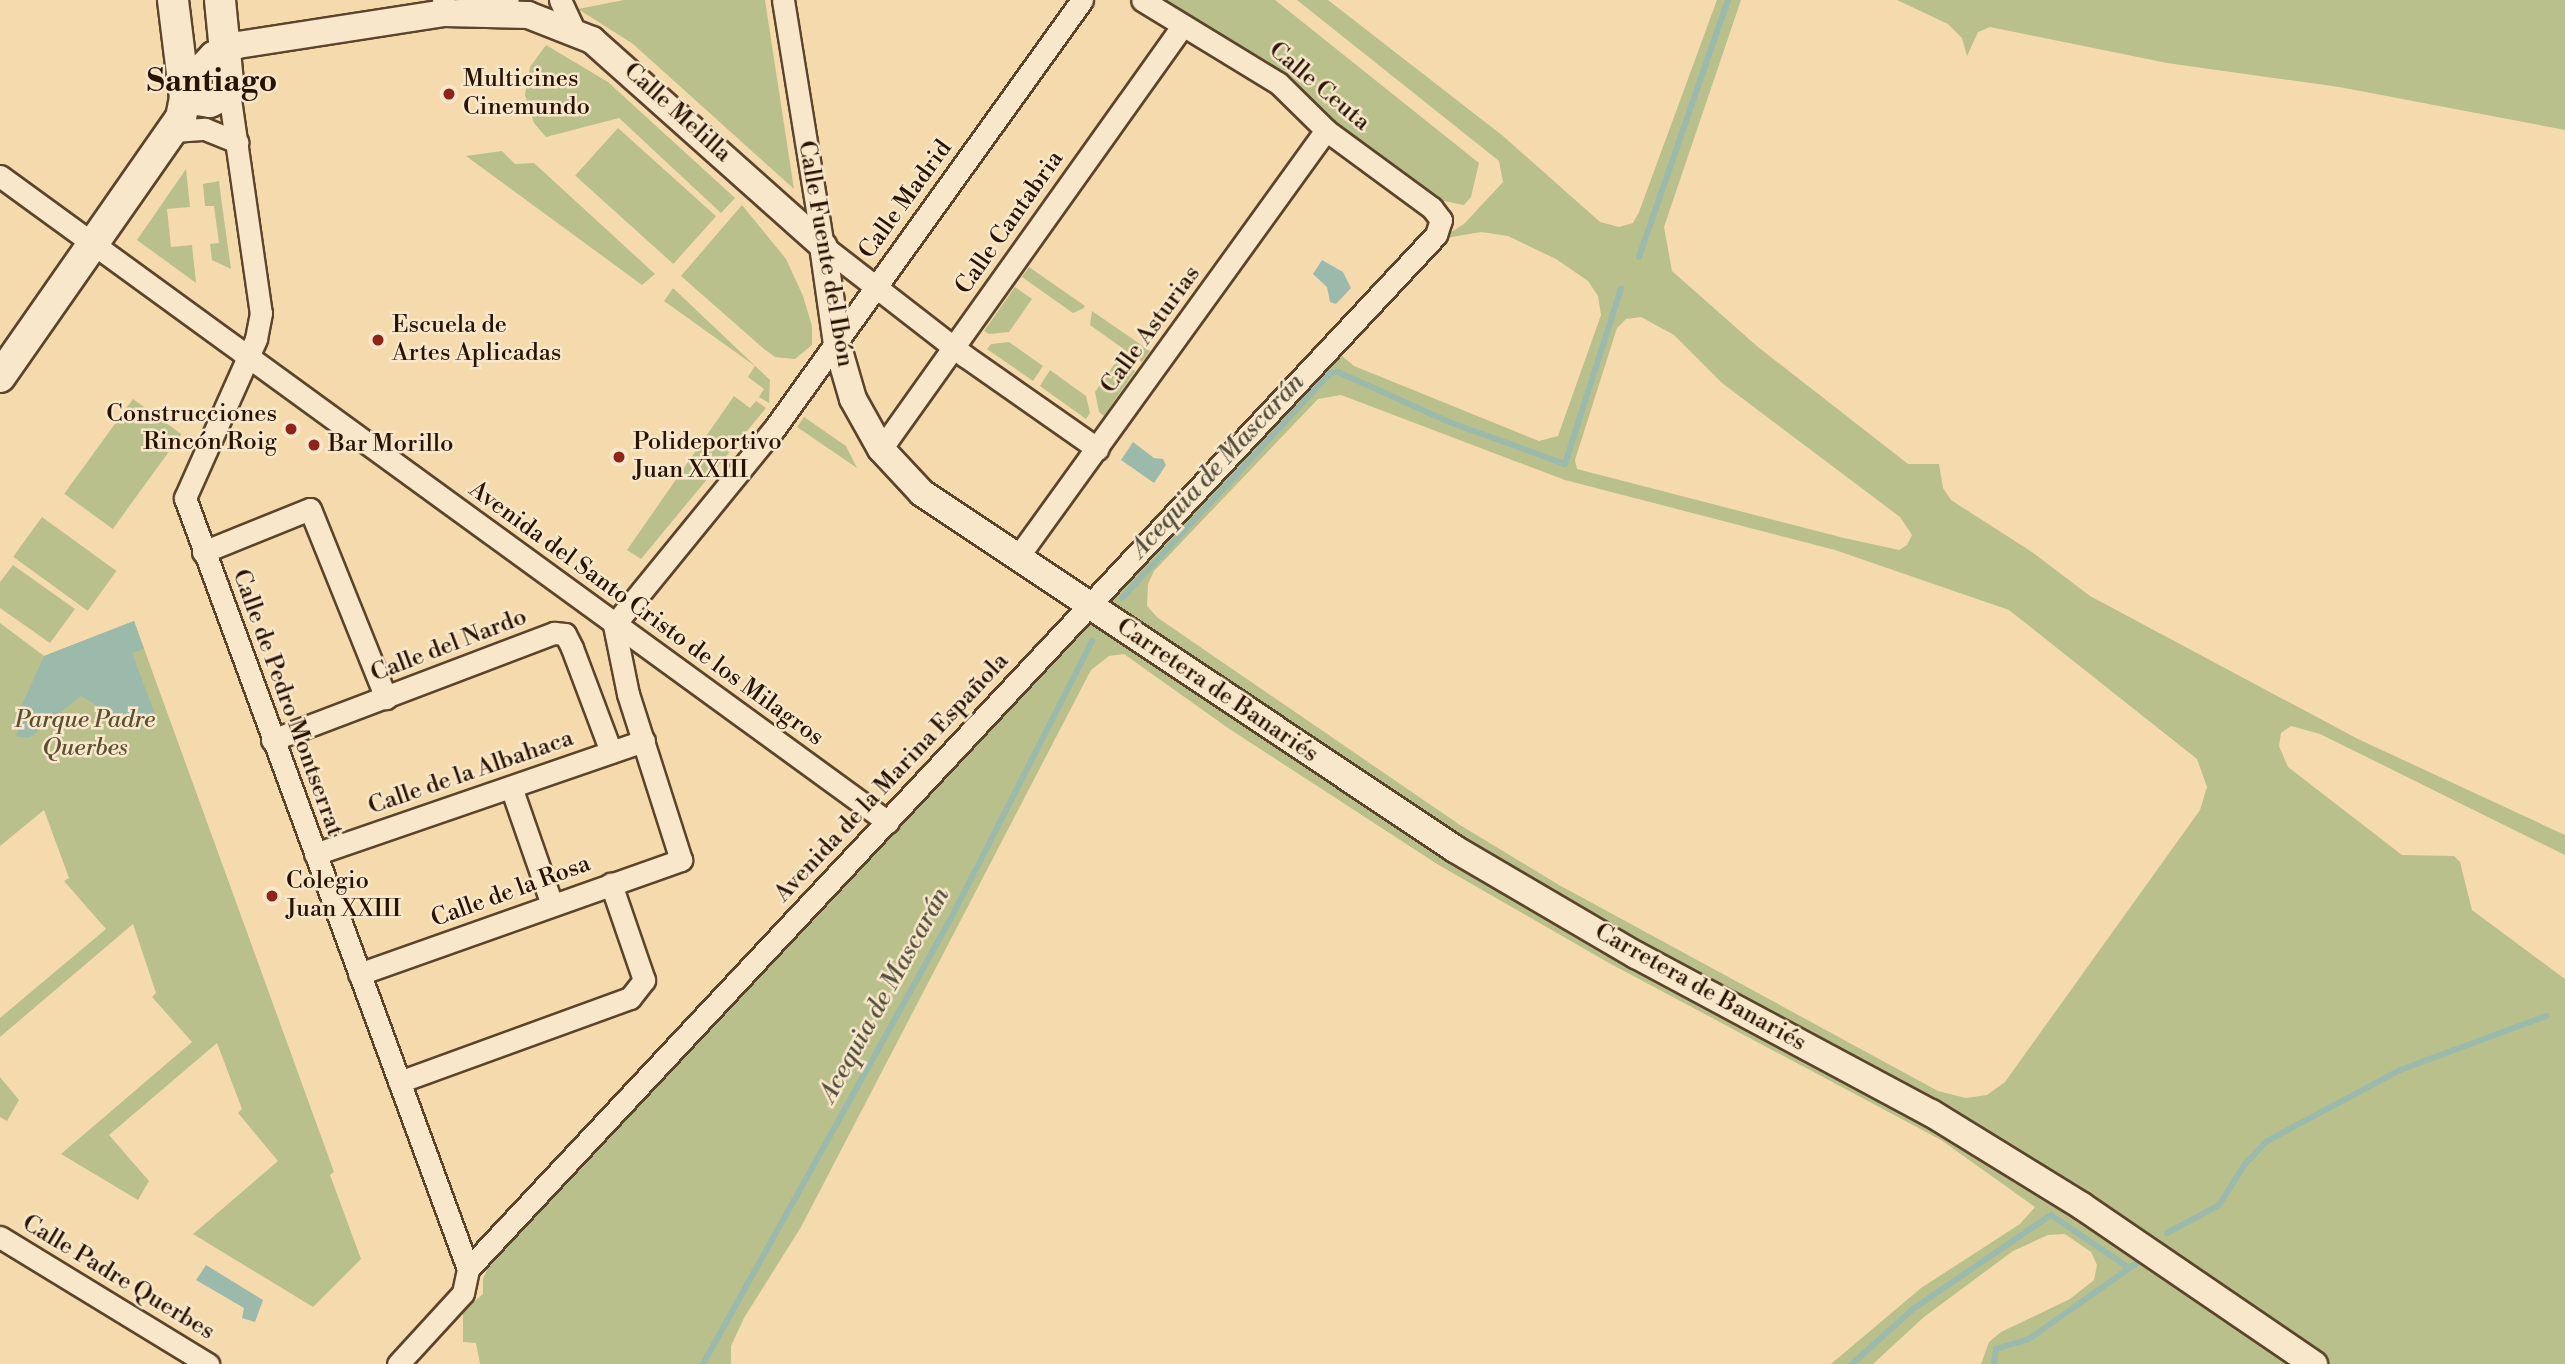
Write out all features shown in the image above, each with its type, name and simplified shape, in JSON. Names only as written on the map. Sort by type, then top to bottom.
[{"type":"main road","points":[[0,377],[174,131],[185,92],[173,0]]},
{"type":"main road","points":[[185,92],[209,102],[229,92],[228,49],[220,0]]},
{"type":"street","points":[[444,6],[508,0]]},
{"type":"street","points":[[560,0],[574,30]]},
{"type":"street","name":"Calle Fuente del Ibón","points":[[783,0],[837,344],[853,399],[881,449],[922,494],[1089,606]]},
{"type":"street","name":"Calle Madrid","points":[[614,625],[729,487],[837,344],[1082,0]]},
{"type":"street","name":"Calle Ceuta","points":[[1142,0],[1181,28],[1261,70],[1326,130],[1432,208],[1441,220],[1436,235]]},
{"type":"street","name":"Calle Melilla","points":[[228,49],[444,6],[510,13],[574,30],[606,50],[823,246],[875,289],[1098,449]]},
{"type":"street","name":"Calle Cantabria","points":[[881,449],[1181,28]]},
{"type":"street","points":[[185,92],[203,62],[228,49]]},
{"type":"street","name":"Calle de Pedro Montserrat","points":[[229,92],[261,301],[260,325],[185,493],[203,552],[468,1269]]},
{"type":"street","points":[[174,131],[205,129],[238,142]]},
{"type":"street","name":"Calle Asturias","points":[[1017,558],[1326,130]]},
{"type":"street","name":"Avenida del Santo Cristo de los Milagros","points":[[0,176],[888,822]]},
{"type":"street","name":"Avenida de la Marina Española","points":[[398,1364],[463,1293],[468,1269],[1436,235]]},
{"type":"street","points":[[203,552],[310,509],[386,698]]},
{"type":"street","name":"Carretera de Banariés","points":[[1089,606],[1455,849],[1636,955],[1931,1113],[2082,1206],[2314,1364]]},
{"type":"street","points":[[614,625],[644,741]]},
{"type":"street","name":"Calle del Nardo","points":[[272,740],[554,633],[565,634],[611,752]]},
{"type":"street","name":"Calle de la Albahaca","points":[[315,854],[644,741]]},
{"type":"street","name":"Calle de la Rosa","points":[[359,974],[681,860],[644,741]]},
{"type":"street","points":[[511,787],[552,905]]},
{"type":"street","points":[[399,1082],[630,998],[644,980],[611,884]]},
{"type":"street","name":"Calle Padre Querbes","points":[[0,1237],[208,1364]]},
{"type":"green space","points":[[624,0],[765,0],[794,189],[633,44],[578,9]]},
{"type":"green space","points":[[1161,0],[1275,0],[1479,163],[1471,197],[1464,205],[1439,200],[1333,122],[1267,61]]},
{"type":"green space","points":[[1297,0],[1328,0],[1503,136],[1600,222],[1619,227],[1633,223],[1639,212],[1717,0],[1741,0],[1664,227],[1672,271],[1758,347],[1908,464],[1939,464],[1943,488],[1951,500],[2032,552],[2090,596],[2358,739],[2565,835],[2565,855],[2320,734],[2291,726],[2281,733],[2279,746],[2288,767],[2402,855],[2454,856],[2460,862],[2472,910],[2565,979],[2565,1364],[1981,1364],[1989,1342],[2001,1332],[2070,1299],[2094,1280],[2097,1265],[2091,1252],[2065,1234],[2048,1235],[2013,1251],[1924,1317],[1873,1364],[1831,1364],[1921,1288],[2020,1224],[2035,1207],[1941,1140],[1609,963],[1437,864],[1228,728],[1124,654],[1109,656],[1091,670],[801,1227],[744,1318],[731,1346],[731,1364],[480,1364],[476,1343],[463,1342],[463,1311],[483,1294],[483,1279],[494,1253],[795,940],[891,826],[1336,351],[1354,366],[1539,441],[1558,436],[1601,315],[1598,296],[1588,281],[1556,259],[1508,236],[1481,232],[1440,239],[1464,224],[1503,182],[1499,161]],"holes":[[[1641,317],[1674,335],[1722,383],[1900,517],[1912,535],[1907,545],[1899,550],[1844,538],[1577,469],[1575,460],[1617,328],[1626,319]],[[1341,395],[1565,480],[1835,550],[2009,610],[2197,759],[2207,787],[2200,810],[2005,1082],[1987,1095],[1966,1098],[1938,1091],[1559,885],[1460,825],[1158,618],[1147,606],[1148,584],[1154,571],[1318,399]]]},
{"type":"green space","points":[[1897,0],[2565,0],[2565,130],[2339,87],[2167,63],[1990,27],[1978,32],[1967,56],[1962,38],[1948,24]]},
{"type":"green space","points":[[546,45],[608,82],[735,198],[721,213],[619,118],[546,137],[534,123],[525,95],[530,67]]},
{"type":"green space","points":[[618,128],[716,216],[673,264],[575,176]]},
{"type":"green space","points":[[502,151],[515,164],[534,163],[655,274],[642,285],[466,156]]},
{"type":"green space","points":[[186,169],[190,207],[167,209],[171,247],[192,245],[196,283],[137,240]]},
{"type":"green space","points":[[219,181],[231,269],[212,260],[210,244],[219,243],[214,206],[205,206],[203,184]]},
{"type":"green space","points":[[742,205],[786,259],[803,296],[812,326],[812,345],[795,359],[775,357],[764,349],[681,276]]},
{"type":"green space","points":[[1029,267],[1085,306],[1084,308],[1073,313],[1022,277]]},
{"type":"green space","points":[[1015,287],[1032,299],[1009,332],[989,334],[984,331]]},
{"type":"green space","points":[[673,288],[770,380],[769,403],[759,397],[764,389],[748,377],[755,366],[664,301]]},
{"type":"green space","points":[[1092,311],[1150,351],[1142,362],[1090,325]]},
{"type":"green space","points":[[1009,342],[1043,366],[1033,381],[987,349],[991,344]]},
{"type":"green space","points":[[1118,359],[1135,371],[1104,416],[1099,412],[1095,392]]},
{"type":"green space","points":[[1050,370],[1086,396],[1090,413],[1086,419],[1040,386]]},
{"type":"green space","points":[[734,396],[750,408],[756,401],[766,408],[641,559],[627,550]]},
{"type":"green space","points":[[133,399],[182,434],[113,529],[64,494]]},
{"type":"green space","points":[[804,417],[846,446],[857,468],[797,427]]},
{"type":"green space","points":[[42,517],[116,571],[88,611],[13,557]]},
{"type":"green space","points":[[13,565],[75,609],[50,643],[0,608],[0,582]]},
{"type":"green space","name":"Parque Padre Querbes","points":[[134,621],[334,1172],[330,1175],[361,1259],[313,1307],[193,1234],[278,1161],[238,1113],[242,1109],[217,1043],[109,1135],[149,1181],[138,1200],[61,1154],[192,1042],[152,997],[156,993],[133,924],[0,1037],[0,1018],[106,929],[64,881],[69,878],[44,810],[0,846],[0,623],[44,656]]},
{"type":"green space","points":[[0,1077],[19,1100],[7,1121],[0,1117]]},
{"type":"shaded area","points":[[1322,260],[1343,272],[1351,288],[1336,304],[1330,302],[1327,287],[1313,274]]},
{"type":"shaded area","points":[[1133,442],[1154,458],[1163,459],[1166,465],[1154,483],[1121,460]]},
{"type":"shaded area","points":[[134,621],[144,649],[132,653],[155,714],[138,731],[81,696],[29,738],[15,736],[19,729],[14,722],[44,656]]},
{"type":"shaded area","points":[[206,1265],[263,1300],[255,1322],[242,1318],[244,1308],[196,1280]]},
{"type":"waterway","name":"Acequia de Mascarán","points":[[1639,257],[1728,0]]},
{"type":"waterway","name":"Acequia de Mascarán","points":[[1122,598],[1330,373],[1338,372],[1449,422],[1565,464],[1621,289]]},
{"type":"waterway","name":"Acequia de Mascarán","points":[[703,1364],[950,920],[1092,641]]},
{"type":"waterway","points":[[2167,1233],[2219,1205],[2245,1164],[2267,1141],[2400,1070],[2546,1016]]},
{"type":"waterway","name":"Acequia de Mascarán","points":[[1852,1364],[1913,1309],[2051,1215],[2129,1268]]},
{"type":"waterway","points":[[1994,1364],[1996,1349],[2029,1339],[2138,1262]]},
{"type":"place","name":"Multicines Cinemundo","points":[[449,94]]},
{"type":"place","name":"Escuela de Artes Aplicadas","points":[[378,340]]},
{"type":"place","name":"Construcciones Rincón Roig","points":[[291,429]]},
{"type":"place","name":"Bar Morillo","points":[[314,445]]},
{"type":"place","name":"Polideportivo Juan XXIII","points":[[619,457]]},
{"type":"place","name":"Colegio Juan XXIII","points":[[272,896]]},
{"type":"district","name":"Santiago","points":[[212,81]]}]
